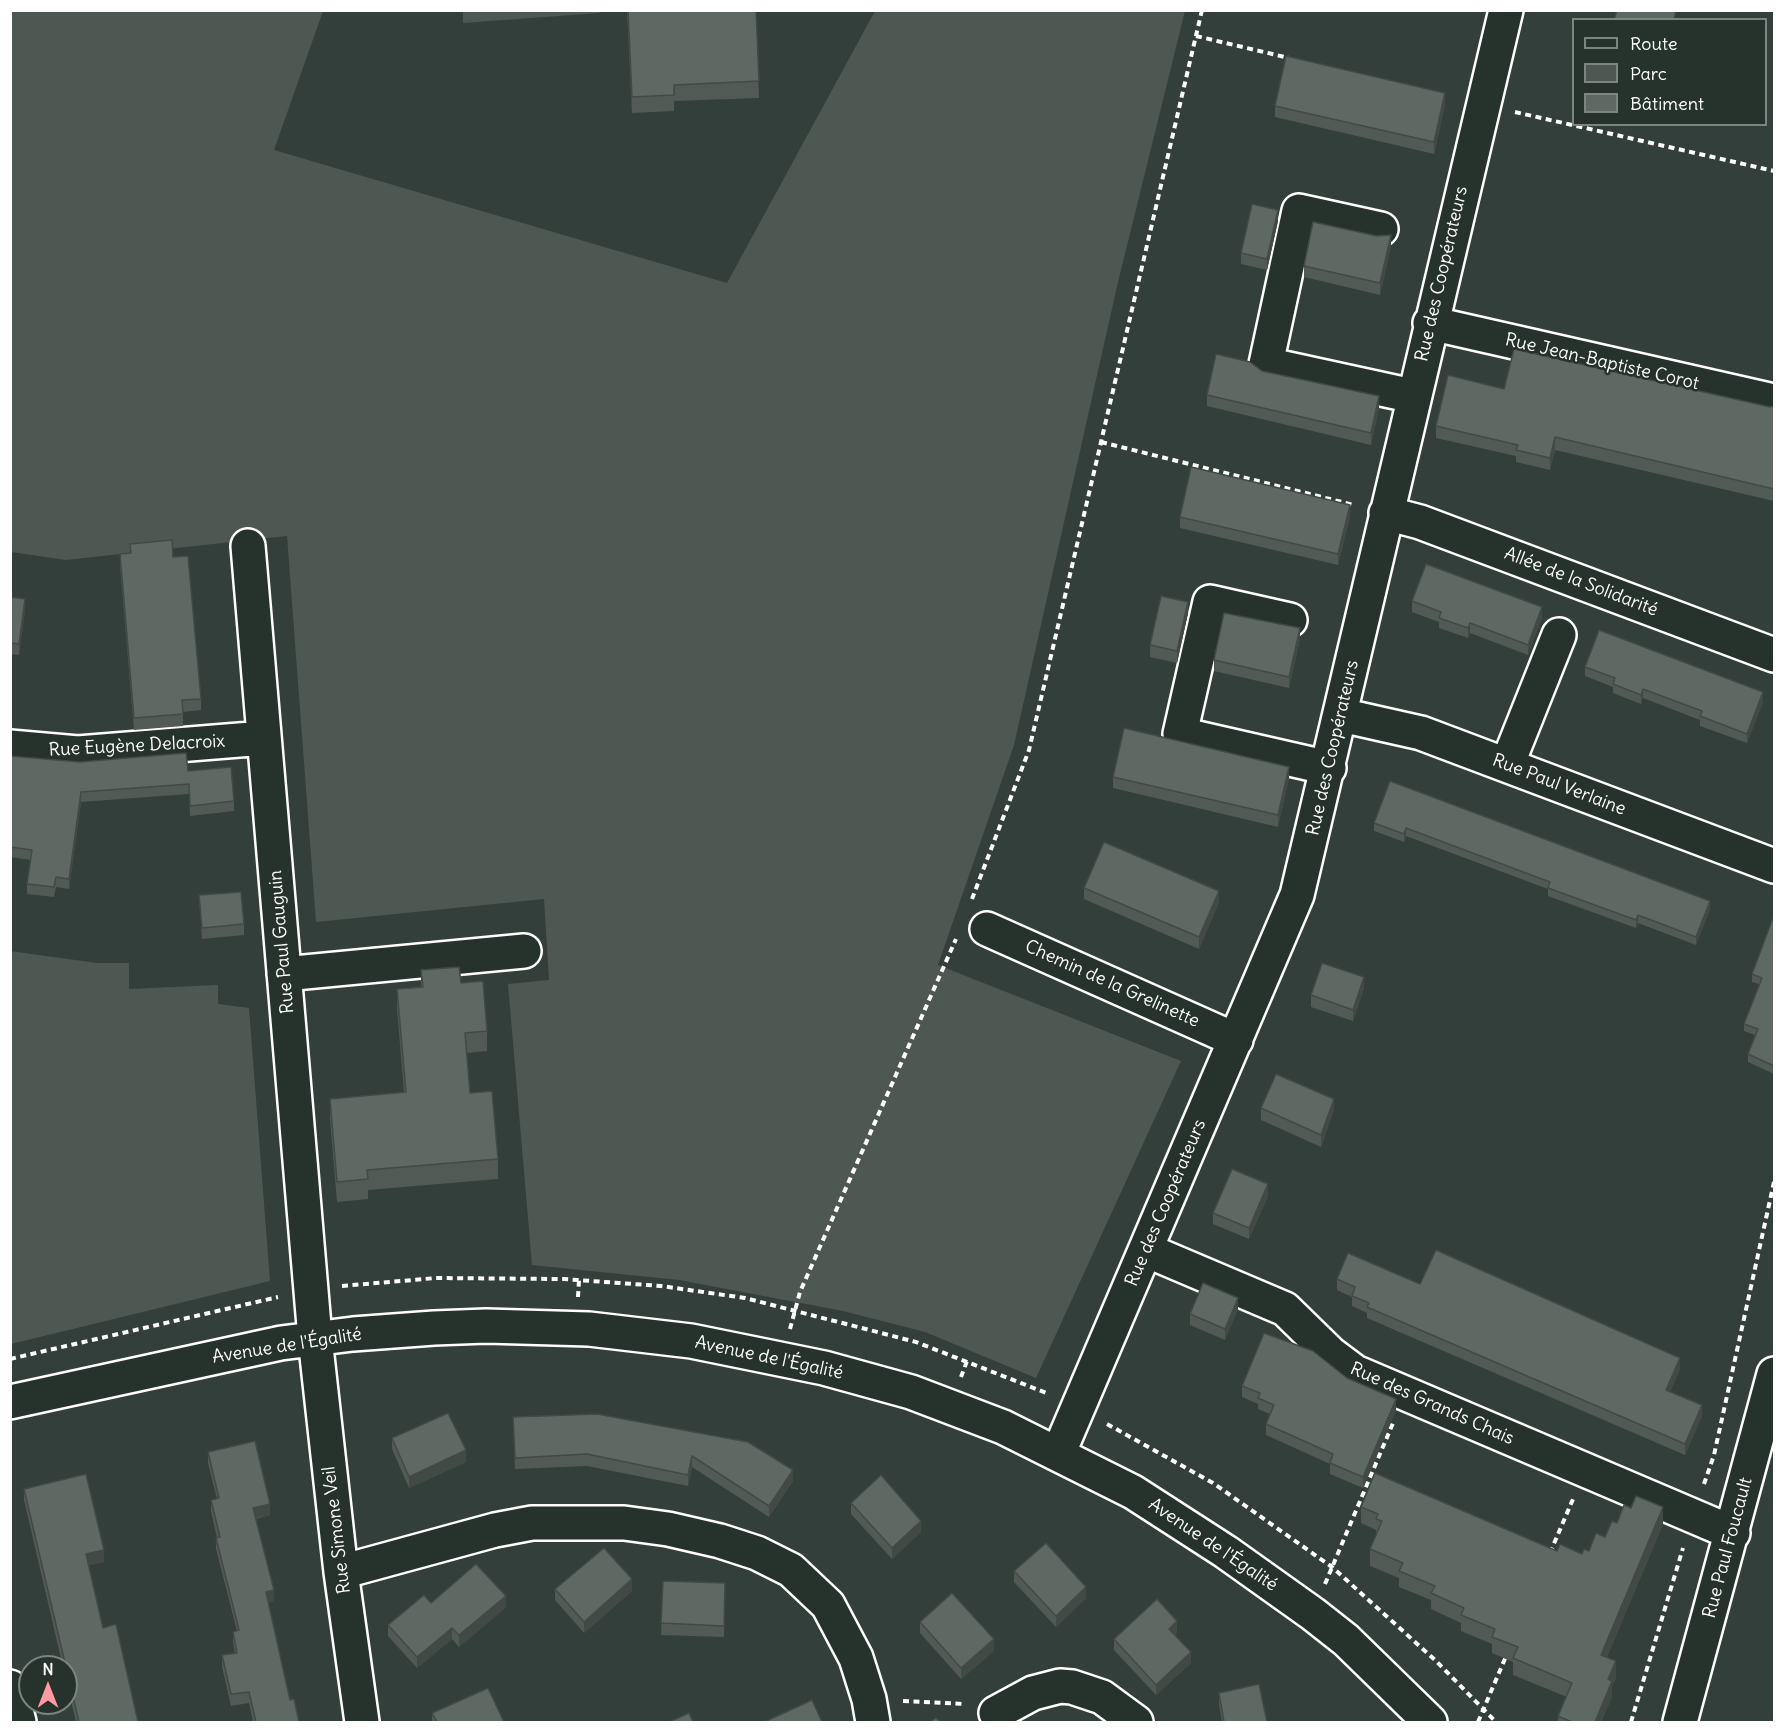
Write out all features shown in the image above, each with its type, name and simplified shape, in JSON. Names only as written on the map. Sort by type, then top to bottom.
[{"type":"street","name":"Rue des Coopérateurs","points":[[1059,1452],[1297,895],[1329,768],[1430,323],[1506,10]]},
{"type":"street","points":[[1381,229],[1299,211],[1266,364],[1413,396]]},
{"type":"street","name":"Rue Jean-Baptiste Corot","points":[[1430,323],[1774,401]]},
{"type":"street","name":"Allée de la Solidarité","points":[[1386,513],[1420,522],[1774,655]]},
{"type":"street","name":"Rue Paul Gauguin","points":[[248,546],[315,1338]]},
{"type":"street","points":[[1290,620],[1210,602],[1180,734],[1329,768]]},
{"type":"street","points":[[1507,765],[1559,634]]},
{"type":"street","name":"Rue Paul Verlaine","points":[[1341,715],[1420,733],[1774,866]]},
{"type":"street","name":"Rue Eugène Delacroix","points":[[10,747],[70,753],[264,738]]},
{"type":"street","name":"Chemin de la Grelinette","points":[[972,923],[1236,1040]]},
{"type":"street","points":[[284,974],[524,951]]},
{"type":"street","name":"Rue des Grands Chais","points":[[1146,1250],[1285,1309],[1343,1365],[1405,1394],[1733,1533]]},
{"type":"street","name":"Avenue de l'Égalité","points":[[10,1402],[258,1348],[315,1338],[486,1326],[558,1328],[681,1340],[782,1359],[911,1392],[1003,1427],[1059,1452],[1133,1492],[1181,1522],[1313,1614],[1346,1640],[1430,1722]]},
{"type":"street","name":"Rue Simone Veil","points":[[315,1338],[341,1572],[362,1722]]},
{"type":"street","name":"Rue Paul Foucault","points":[[1680,1722],[1733,1533],[1767,1438],[1774,1374]]},
{"type":"street","points":[[341,1572],[495,1530],[532,1523],[624,1523],[693,1534],[741,1547],[774,1561],[791,1570],[816,1592],[828,1605],[848,1639],[871,1711]]},
{"type":"street","points":[[10,1687],[19,1722]]},
{"type":"street","points":[[1003,1710],[1047,1689],[1072,1687],[1102,1697],[1136,1722]]},
{"type":"path","points":[[782,1359],[800,1292],[972,923],[1029,750],[1202,10]]},
{"type":"path","points":[[1196,36],[1299,61]]},
{"type":"path","points":[[1483,104],[1572,124]]},
{"type":"path","points":[[1579,126],[1774,171]]},
{"type":"path","points":[[1101,442],[1386,513]]},
{"type":"path","points":[[1631,1722],[1692,1516],[1714,1455],[1774,1182]]},
{"type":"path","points":[[1313,1614],[1405,1394]]},
{"type":"path","points":[[1539,1550],[1550,1555],[1585,1471]]},
{"type":"path","points":[[1370,1478],[1380,1483]]},
{"type":"path","points":[[1478,1722],[1510,1647]]},
{"type":"path","points":[[871,1711],[1003,1710]]},
{"type":"green space","points":[[599,10],[600,13],[463,23],[463,11]]},
{"type":"green space","points":[[11,11],[323,11],[274,150],[727,283],[875,11],[1185,11],[1118,282],[1014,745],[938,965],[1181,1061],[1036,1378],[925,1332],[843,1311],[679,1280],[532,1265],[508,984],[549,980],[544,899],[316,922],[287,536],[66,560],[11,552]]},
{"type":"green space","points":[[10,951],[97,963],[129,963],[129,989],[218,985],[218,1004],[249,1008],[270,1281],[11,1344]]},
{"type":"building","points":[[628,10],[756,10],[759,81],[674,85],[674,95],[632,97]]},
{"type":"building","points":[[1617,10],[1676,10],[1674,18],[1615,18]]},
{"type":"building","points":[[1286,56],[1445,93],[1434,142],[1275,106]]},
{"type":"building","points":[[1252,204],[1278,210],[1267,259],[1241,253]]},
{"type":"building","points":[[1313,222],[1377,236],[1391,235],[1380,283],[1304,266]]},
{"type":"building","points":[[1514,349],[1770,407],[1774,406],[1774,489],[1555,437],[1550,458],[1516,450],[1518,445],[1436,426],[1448,375],[1504,389]]},
{"type":"building","points":[[1216,354],[1250,362],[1262,371],[1379,396],[1371,433],[1207,395]]},
{"type":"building","points":[[1191,467],[1350,505],[1338,554],[1180,517]]},
{"type":"building","points":[[172,540],[173,557],[188,556],[201,699],[182,700],[183,714],[134,718],[120,554],[131,553],[130,544]]},
{"type":"building","points":[[1426,564],[1542,607],[1528,645],[1470,623],[1468,628],[1439,618],[1441,612],[1412,601]]},
{"type":"building","points":[[1161,596],[1188,602],[1177,651],[1150,645]]},
{"type":"building","points":[[10,597],[25,599],[19,644],[10,643]]},
{"type":"building","points":[[1224,613],[1300,628],[1289,677],[1214,660]]},
{"type":"building","points":[[1599,630],[1763,692],[1747,734],[1700,716],[1702,711],[1643,689],[1641,695],[1613,684],[1615,678],[1585,667]]},
{"type":"building","points":[[1124,728],[1289,767],[1278,815],[1113,777]]},
{"type":"building","points":[[186,753],[188,771],[231,767],[234,801],[190,806],[189,784],[81,792],[69,879],[56,877],[54,887],[27,884],[32,850],[10,847],[10,756],[80,762]]},
{"type":"building","points":[[1390,781],[1710,901],[1696,937],[1638,915],[1636,920],[1548,888],[1550,882],[1406,828],[1404,834],[1374,823]]},
{"type":"building","points":[[1104,842],[1219,891],[1199,937],[1084,888]]},
{"type":"building","points":[[241,892],[244,924],[202,928],[199,895]]},
{"type":"building","points":[[1774,915],[1774,1066],[1748,1054],[1758,1029],[1744,1024],[1762,978],[1752,974]]},
{"type":"building","points":[[1322,963],[1364,977],[1353,1010],[1311,995]]},
{"type":"building","points":[[459,967],[461,983],[483,981],[487,1031],[465,1033],[470,1093],[492,1091],[498,1159],[367,1170],[368,1179],[337,1182],[330,1099],[406,1092],[397,989],[423,987],[421,970]]},
{"type":"building","points":[[1276,1074],[1334,1099],[1321,1135],[1261,1108]]},
{"type":"building","points":[[1232,1169],[1268,1184],[1249,1228],[1213,1213]]},
{"type":"building","points":[[1436,1250],[1680,1358],[1666,1390],[1702,1405],[1685,1444],[1367,1307],[1369,1303],[1352,1296],[1355,1287],[1337,1279],[1348,1253],[1420,1284]]},
{"type":"building","points":[[1203,1283],[1238,1298],[1225,1329],[1190,1314]]},
{"type":"building","points":[[1264,1333],[1313,1351],[1347,1378],[1396,1399],[1363,1477],[1330,1463],[1333,1454],[1266,1424],[1274,1405],[1258,1398],[1260,1393],[1242,1386]]},
{"type":"building","points":[[448,1413],[466,1450],[409,1477],[392,1438]]},
{"type":"building","points":[[597,1414],[748,1442],[793,1470],[769,1506],[692,1456],[688,1475],[587,1454],[515,1458],[513,1417]]},
{"type":"building","points":[[255,1441],[270,1504],[253,1508],[274,1590],[266,1592],[290,1700],[294,1699],[299,1722],[256,1722],[249,1692],[231,1694],[222,1655],[237,1653],[233,1632],[239,1630],[216,1538],[220,1537],[211,1500],[219,1498],[208,1452]]},
{"type":"building","points":[[1375,1473],[1557,1551],[1560,1544],[1582,1554],[1584,1549],[1589,1551],[1596,1533],[1605,1537],[1612,1521],[1617,1523],[1624,1505],[1631,1508],[1636,1496],[1663,1507],[1601,1655],[1616,1661],[1608,1679],[1612,1681],[1595,1722],[1572,1722],[1558,1716],[1572,1683],[1513,1658],[1518,1647],[1492,1637],[1495,1629],[1461,1615],[1464,1608],[1431,1593],[1435,1586],[1399,1571],[1403,1563],[1370,1549],[1382,1521],[1376,1519],[1378,1514],[1361,1507]]},
{"type":"building","points":[[86,1474],[104,1550],[86,1554],[103,1628],[116,1624],[138,1722],[79,1722],[78,1655],[63,1655],[24,1489]]},
{"type":"building","points":[[881,1475],[921,1521],[892,1548],[851,1503]]},
{"type":"building","points":[[1046,1543],[1086,1587],[1056,1616],[1014,1571]]},
{"type":"building","points":[[604,1548],[632,1579],[584,1622],[555,1589]]},
{"type":"building","points":[[476,1564],[506,1596],[459,1635],[452,1628],[417,1657],[388,1625],[424,1595],[431,1603]]},
{"type":"building","points":[[663,1581],[725,1583],[724,1626],[661,1623]]},
{"type":"building","points":[[952,1593],[994,1639],[961,1668],[920,1622]]},
{"type":"building","points":[[1157,1599],[1177,1621],[1169,1629],[1191,1652],[1156,1685],[1114,1639]]},
{"type":"building","points":[[1259,1684],[1267,1722],[1224,1722],[1219,1693]]},
{"type":"building","points":[[488,1688],[504,1722],[437,1722],[432,1713]]},
{"type":"building","points":[[812,1700],[822,1722],[764,1722]]},
{"type":"building","points":[[689,1713],[693,1722],[669,1722]]}]
